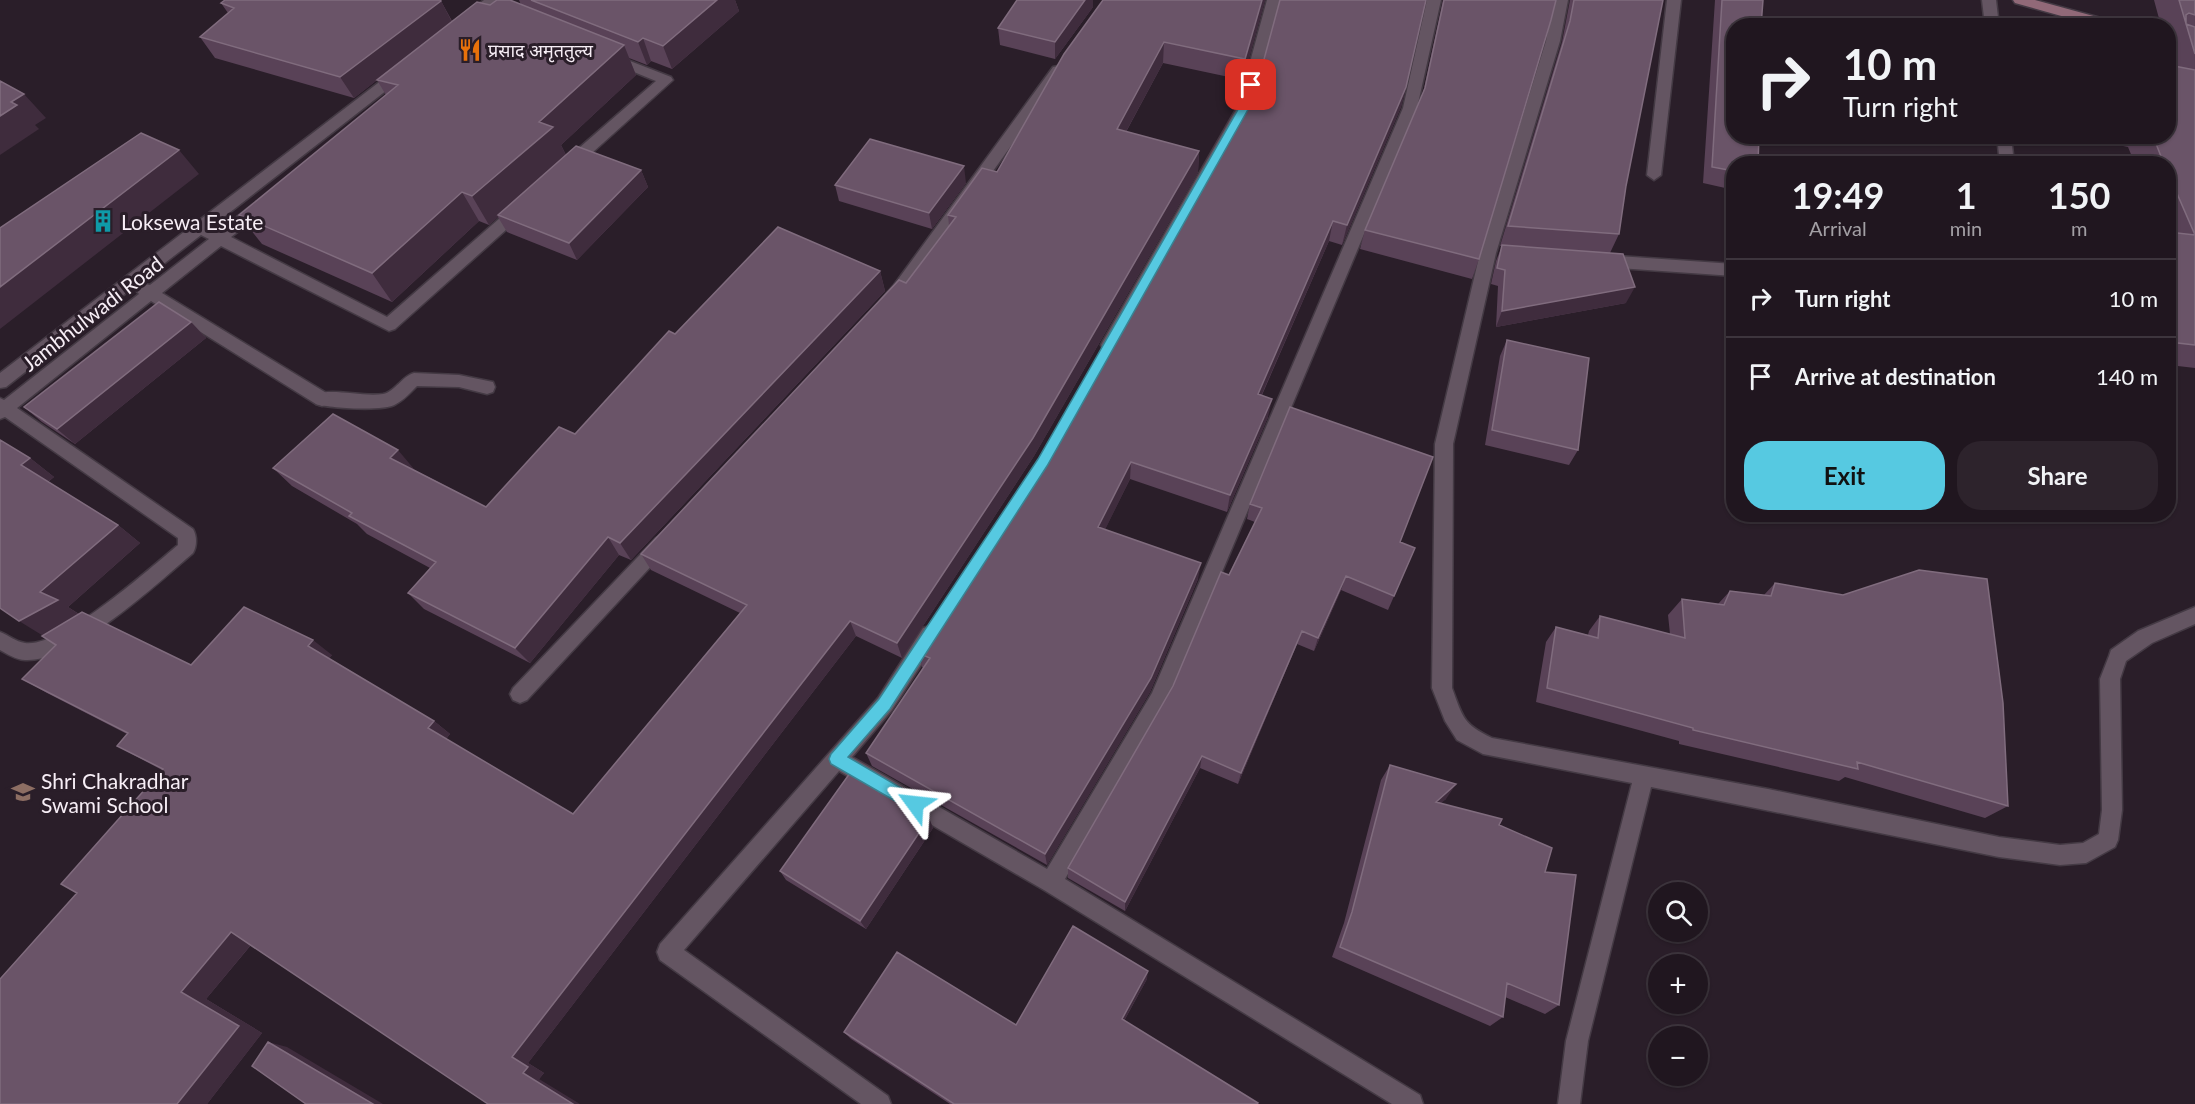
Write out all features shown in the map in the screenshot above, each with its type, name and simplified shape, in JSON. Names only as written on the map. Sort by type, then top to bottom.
[{"type":"street","points":[[1100,361],[1245,106],[1274,0]]},
{"type":"street","points":[[1051,883],[1159,698],[1410,108],[1434,0]]},
{"type":"street","points":[[1561,0],[1553,41],[1444,444],[1442,688],[1452,715],[1464,734],[1490,747],[1999,847],[2060,855],[2086,853],[2108,840],[2112,810],[2110,679],[2118,656],[2145,637],[2195,615]]},
{"type":"street","points":[[1654,175],[1674,0]]},
{"type":"street","points":[[1989,0],[1991,18]]},
{"type":"street","points":[[2020,0],[2085,18]]},
{"type":"street","points":[[456,29],[488,4],[501,15]]},
{"type":"street","points":[[558,174],[666,80],[603,55]]},
{"type":"street","points":[[876,315],[900,289],[1066,58]]},
{"type":"street","name":"Jambhulwadi Road","points":[[0,382],[410,65]]},
{"type":"street","name":"Jambhulwadi Road","points":[[1,409],[276,194]]},
{"type":"street","points":[[200,228],[389,325],[532,198]]},
{"type":"street","points":[[1593,260],[1726,269]]},
{"type":"street","points":[[129,283],[152,292],[322,399],[354,402],[390,400],[414,379],[459,381],[487,387]]},
{"type":"street","points":[[0,640],[25,652],[46,650],[103,617],[187,548],[187,534],[1,409]]},
{"type":"street","points":[[520,694],[674,531]]},
{"type":"street","points":[[880,1104],[668,952],[885,704],[941,617]]},
{"type":"street","points":[[837,759],[1051,883],[1412,1103]]},
{"type":"street","points":[[1569,1104],[1577,1041],[1644,776]]},
{"type":"building","points":[[225,0],[441,1],[340,77],[200,37],[234,8],[221,3]]},
{"type":"building","points":[[497,0],[510,0],[624,45],[539,122],[553,127],[472,196],[462,192],[372,273],[239,215],[398,85],[377,80],[477,2],[490,5]]},
{"type":"building","points":[[531,0],[717,0],[663,46],[643,38],[638,42]]},
{"type":"building","points":[[1017,0],[1085,0],[1055,42],[998,28]]},
{"type":"building","points":[[1103,0],[1262,0],[1245,59],[1164,42],[1117,129],[1199,151],[1033,438],[897,643],[850,621],[512,1057],[528,1067],[523,1073],[573,1104],[488,1104],[231,932],[181,992],[239,1026],[177,1104],[0,1104],[0,979],[77,893],[61,884],[163,769],[117,746],[128,733],[22,679],[56,645],[42,636],[82,612],[191,665],[244,607],[313,640],[308,646],[434,721],[428,728],[573,814],[747,605],[641,554],[899,280],[906,283],[956,217],[948,215],[982,168],[997,172],[1064,54]]},
{"type":"building","points":[[1280,0],[1426,0],[1406,87],[1347,225],[1333,221],[1258,394],[1272,399],[1230,495],[1131,462],[1098,527],[1201,563],[1151,678],[1045,854],[866,753],[930,658],[918,653],[1049,451],[1257,86],[1266,63],[1263,63]]},
{"type":"building","points":[[1444,0],[1556,0],[1479,259],[1365,230],[1425,88]]},
{"type":"building","points":[[1574,0],[1663,0],[1626,186],[1619,234],[1508,226],[1570,21]]},
{"type":"building","points":[[1722,0],[1763,0],[1762,18],[1726,18],[1726,144],[1759,144],[1758,156],[1726,156],[1726,170],[1712,167]]},
{"type":"building","points":[[2179,0],[2195,0],[2195,15],[2189,13],[2186,15],[2186,24]]},
{"type":"building","points":[[2186,24],[2195,27],[2195,54]]},
{"type":"building","points":[[2176,66],[2195,70],[2195,235],[2176,191],[2176,156],[2161,156],[2156,144],[2176,144]]},
{"type":"building","points":[[0,81],[24,94],[11,102],[17,105],[0,116]]},
{"type":"building","points":[[141,133],[179,150],[0,287],[0,228]]},
{"type":"building","points":[[870,139],[964,166],[929,213],[835,185]]},
{"type":"building","points":[[576,146],[641,170],[569,243],[498,215]]},
{"type":"building","points":[[778,227],[880,271],[620,543],[608,537],[515,648],[408,593],[436,562],[349,516],[352,513],[273,468],[333,414],[398,450],[390,458],[486,507],[559,427],[575,434],[669,331],[675,334]]},
{"type":"building","points":[[2176,233],[2195,235],[2195,345],[2176,343]]},
{"type":"building","points":[[1502,245],[1623,254],[1635,287],[1502,311],[1505,270],[1497,268]]},
{"type":"building","points":[[159,302],[191,322],[57,429],[24,407]]},
{"type":"building","points":[[1507,340],[1589,358],[1578,450],[1492,430]]},
{"type":"building","points":[[1290,407],[1433,457],[1400,542],[1415,548],[1394,596],[1346,576],[1318,638],[1302,631],[1241,773],[1202,756],[1125,902],[1068,868],[1173,686],[1221,572],[1229,575],[1262,508],[1250,504]]},
{"type":"building","points":[[0,440],[30,458],[21,465],[118,525],[40,592],[58,600],[19,621],[0,608]]},
{"type":"building","points":[[1919,570],[1987,579],[2003,703],[2008,806],[1857,762],[1858,769],[1693,730],[1693,728],[1547,688],[1556,627],[1598,638],[1600,616],[1685,638],[1682,599],[1724,605],[1730,591],[1771,596],[1775,583],[1843,595]]},
{"type":"building","points":[[1390,765],[1456,784],[1436,802],[1502,819],[1499,825],[1552,848],[1545,872],[1576,875],[1559,1005],[1507,983],[1503,1017],[1340,947],[1352,912]]},
{"type":"building","points":[[850,773],[929,818],[860,921],[780,871]]},
{"type":"building","points":[[1073,926],[1148,971],[1122,1019],[1258,1103],[954,1104],[844,1032],[897,952],[1016,1025]]},
{"type":"building","points":[[268,1042],[373,1104],[306,1104],[252,1066]]},
{"type":"place","name":"प्रसाद अमृततुल्य","points":[[470,50]]},
{"type":"place","name":"Loksewa Estate","points":[[103,221]]},
{"type":"place","name":"Shri Chakradhar Swami School","points":[[23,792]]},
{"type":"route","points":[[915,804],[837,759],[885,704],[1042,462],[1245,106],[1251,85]]}]
